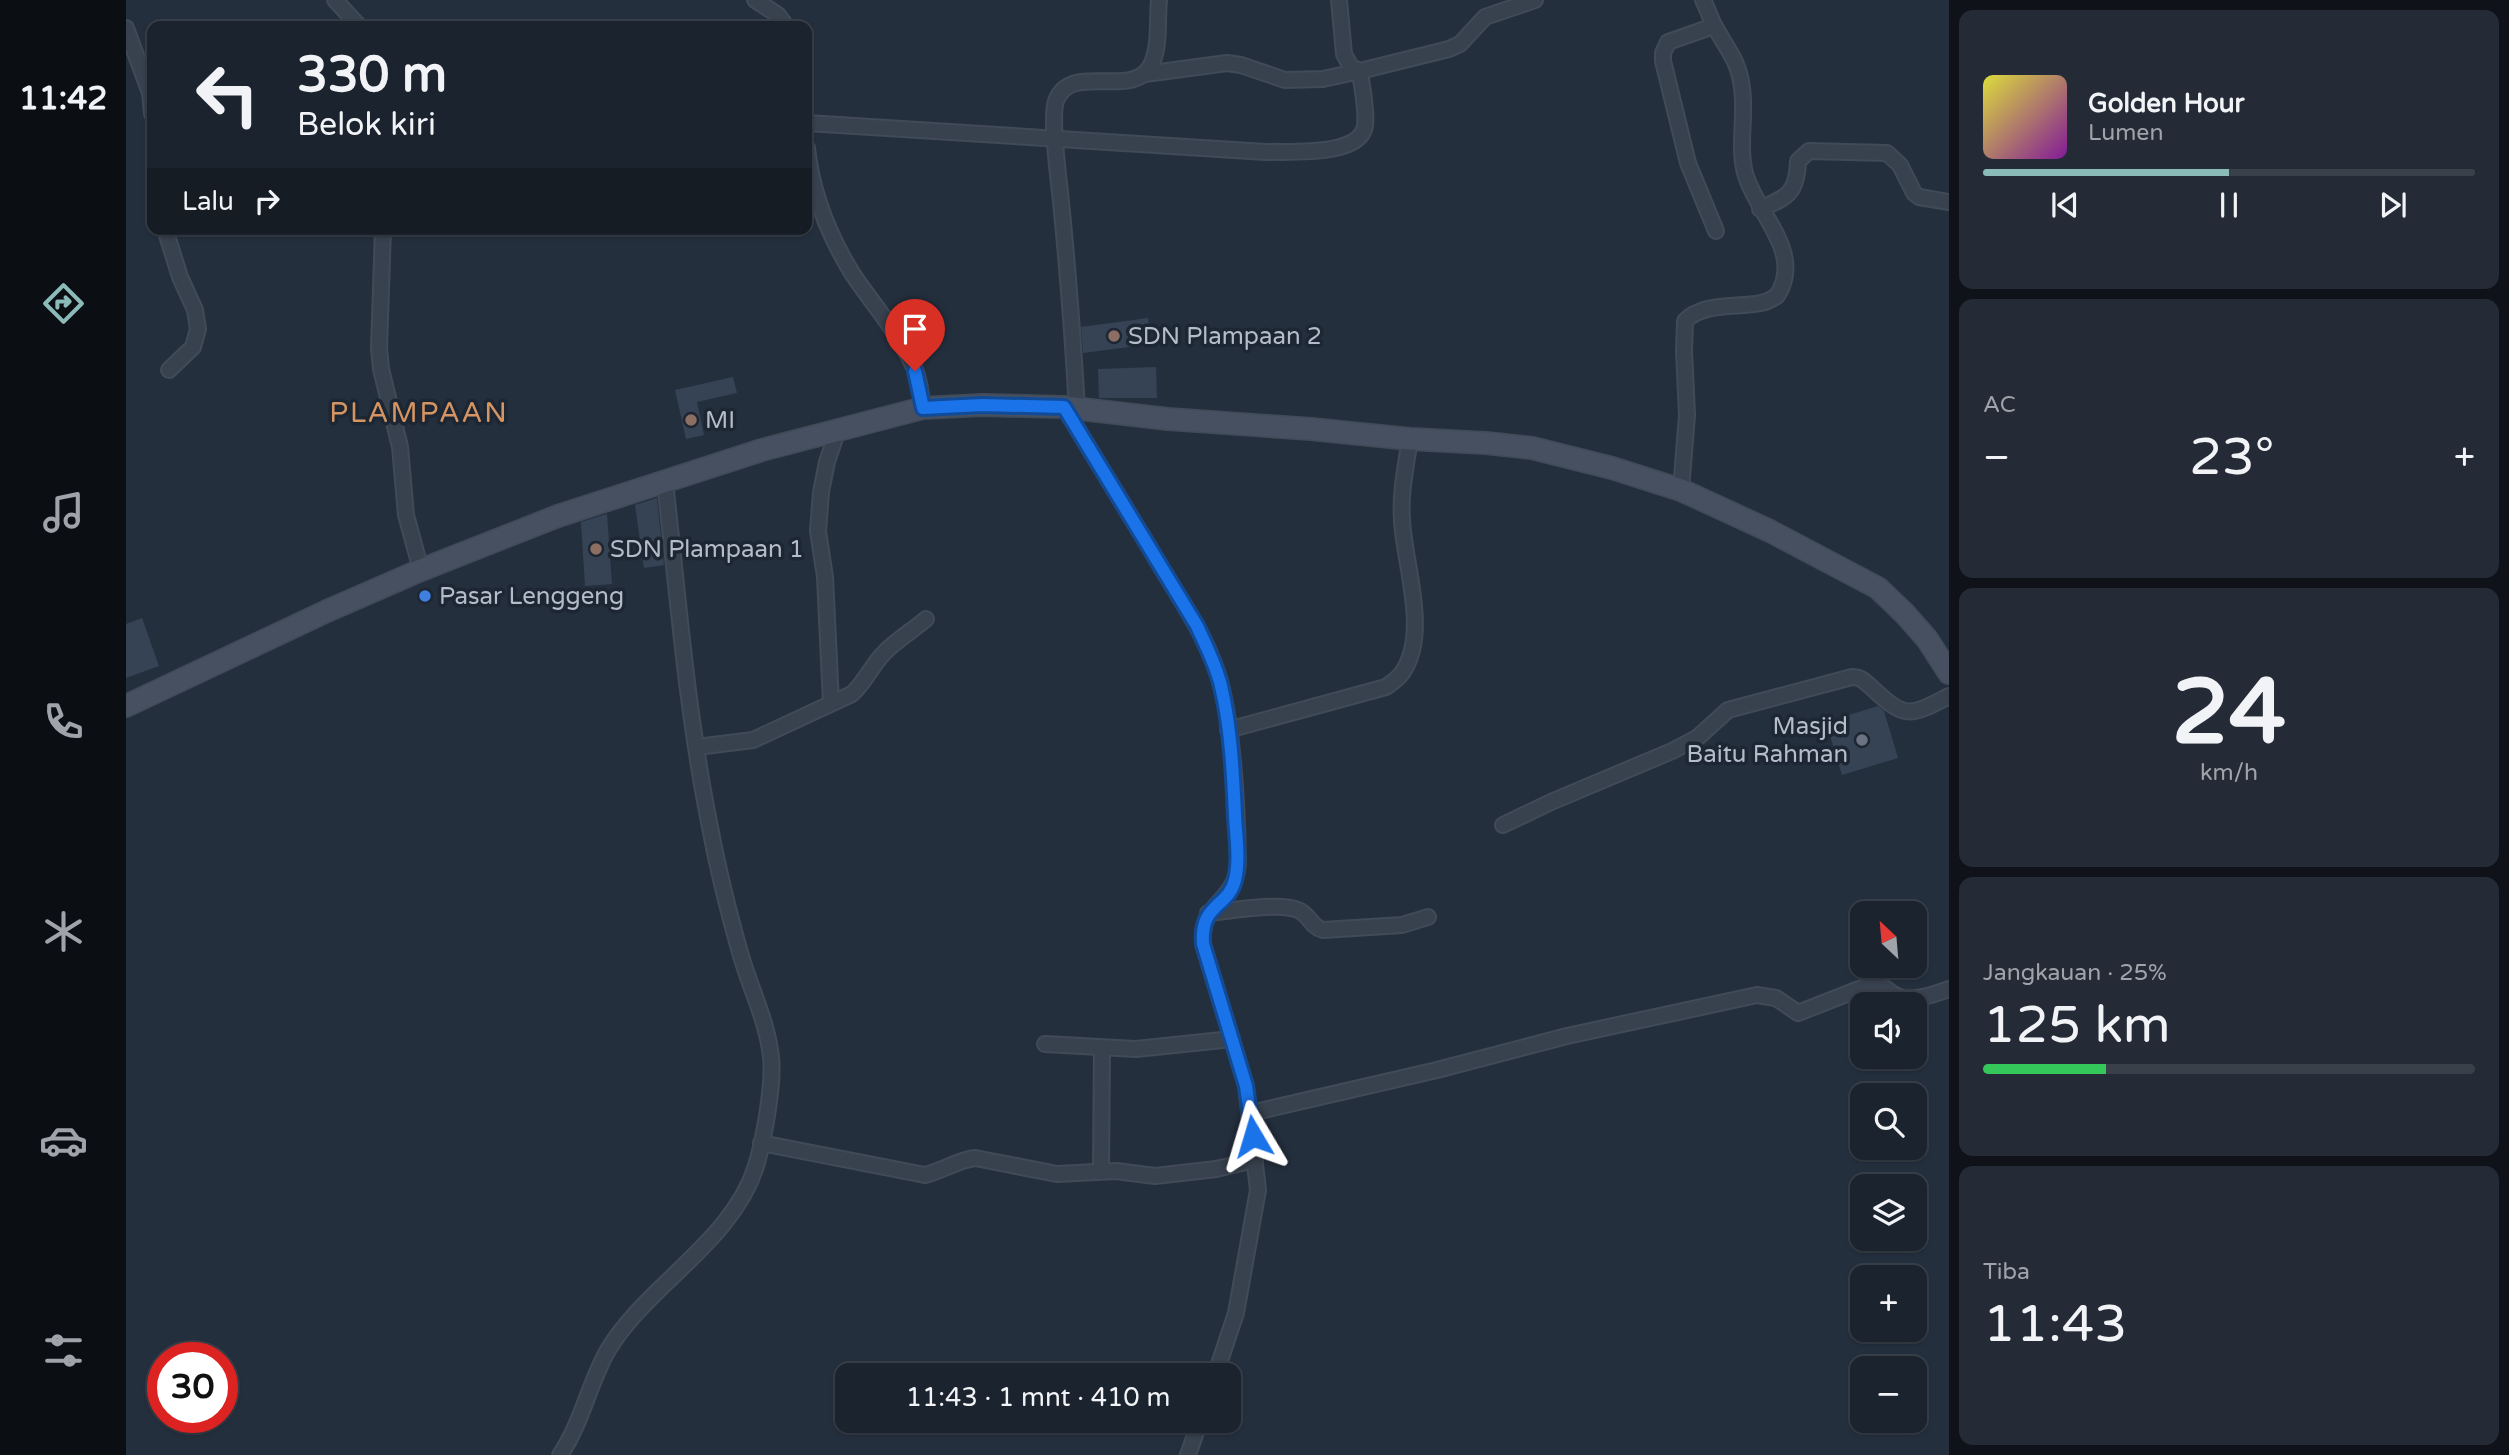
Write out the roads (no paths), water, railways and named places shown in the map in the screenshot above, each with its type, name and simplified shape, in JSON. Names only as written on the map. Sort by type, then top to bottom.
[{"type":"street","points":[[335,0],[354,21]]},
{"type":"street","points":[[755,0],[778,15],[782,21]]},
{"type":"street","points":[[1145,74],[1155,55],[1159,0]]},
{"type":"street","points":[[1339,0],[1344,54],[1351,67],[1360,71]]},
{"type":"street","points":[[1219,1363],[1236,1313],[1258,1190],[1246,1086],[1203,944],[1202,932],[1208,913],[1232,889],[1238,863],[1228,730],[1221,685],[1197,626],[1071,408],[1069,280],[1055,138],[1055,103],[1062,90],[1078,82],[1131,81],[1145,74],[1227,63],[1284,80],[1322,79],[1360,71],[1449,49],[1460,44],[1485,17],[1535,0]]},
{"type":"street","points":[[1681,490],[1687,415],[1685,321],[1692,314],[1701,311],[1762,303],[1777,296],[1785,276],[1782,249],[1772,225],[1759,209],[1743,165],[1742,89],[1739,68],[1733,53],[1714,26],[1703,0]]},
{"type":"street","points":[[1714,26],[1668,42],[1663,52],[1663,61],[1688,163],[1716,231]]},
{"type":"street","points":[[126,28],[147,85]]},
{"type":"street","points":[[812,123],[1266,152],[1328,150],[1346,146],[1357,139],[1364,129],[1365,111],[1360,71]]},
{"type":"street","points":[[1759,209],[1786,196],[1792,190],[1797,182],[1798,161],[1809,150],[1887,153],[1900,165],[1914,193],[1919,197],[1949,202]]},
{"type":"street","points":[[812,175],[816,197],[829,231],[852,273],[907,355],[919,384],[923,408]]},
{"type":"street","points":[[167,235],[180,277],[195,310],[198,329],[193,347],[169,370]]},
{"type":"street","points":[[383,235],[380,358],[400,447],[406,515],[421,570]]},
{"type":"street","points":[[126,706],[327,611],[421,570],[558,516],[762,450],[923,408],[982,405],[1071,408],[1168,419],[1532,449],[1612,468],[1681,490],[1770,531],[1878,588],[1927,639],[1949,673]]},
{"type":"street","points":[[831,703],[828,617],[818,531],[821,492],[837,432]]},
{"type":"street","points":[[1228,730],[1386,687],[1402,674],[1412,652],[1415,628],[1402,521],[1402,490],[1410,439]]},
{"type":"street","points":[[560,1455],[572,1437],[608,1351],[645,1303],[694,1258],[744,1196],[755,1167],[766,1123],[772,1060],[768,1036],[741,957],[710,827],[697,747],[665,482]]},
{"type":"street","points":[[697,747],[753,740],[852,694],[864,683],[874,664],[886,651],[926,620]]},
{"type":"street","points":[[1503,825],[1680,747],[1697,738],[1728,710],[1852,677],[1863,680],[1893,708],[1906,711],[1920,711],[1949,696]]},
{"type":"street","points":[[1208,913],[1290,908],[1302,912],[1314,927],[1323,930],[1402,925],[1428,917]]},
{"type":"street","points":[[1251,1113],[1437,1070],[1567,1035],[1757,996],[1776,998],[1798,1013],[1872,984],[1884,985],[1903,998],[1931,995],[1949,989]]},
{"type":"street","points":[[1045,1044],[1136,1049],[1232,1039]]},
{"type":"street","points":[[1101,1171],[1102,1048]]},
{"type":"street","points":[[761,1143],[925,1175],[941,1171],[965,1159],[975,1158],[1057,1174],[1101,1171],[1155,1176],[1216,1169],[1255,1160]]},
{"type":"street","points":[[1188,1455],[1196,1433]]},
{"type":"place","name":"SDN Plampaan 2","points":[[1114,336]]},
{"type":"place","name":"MI","points":[[691,420]]},
{"type":"place","name":"SDN Plampaan 1","points":[[596,549]]},
{"type":"place","name":"Pasar Lenggeng","points":[[425,596]]},
{"type":"place","name":"Masjid Baitu Rahman","points":[[1862,740]]},
{"type":"district","name":"PLAMPAAN","points":[[419,412]]}]
